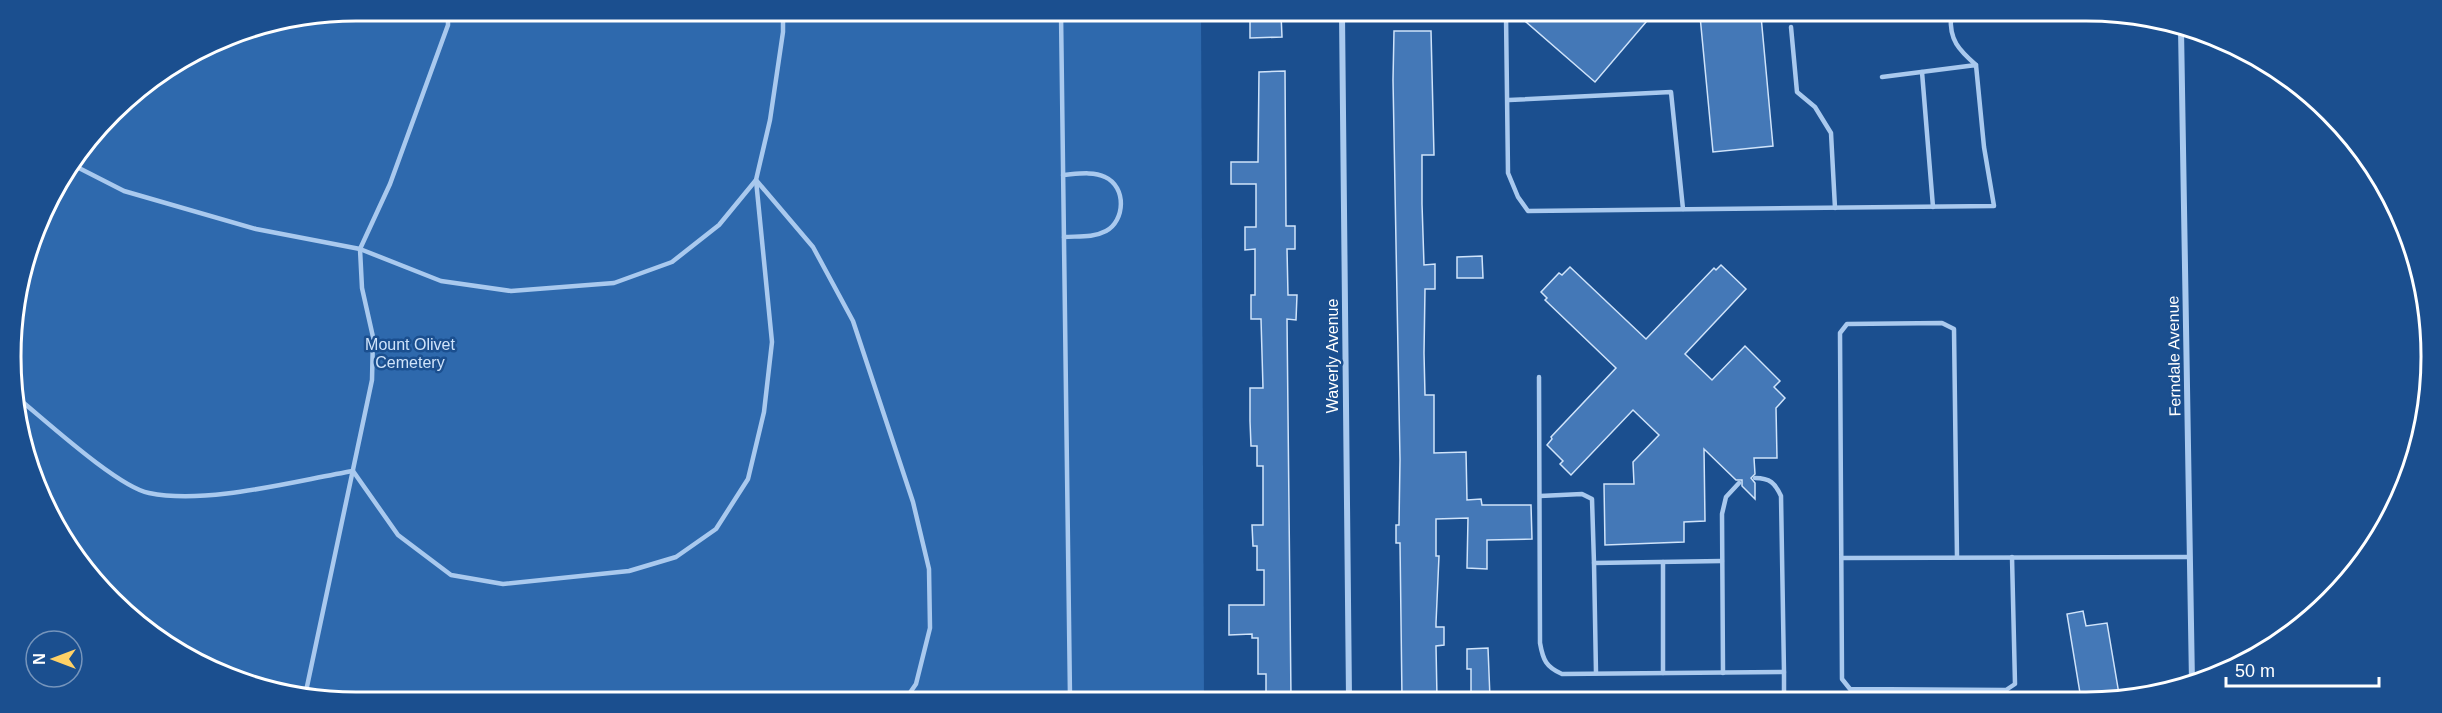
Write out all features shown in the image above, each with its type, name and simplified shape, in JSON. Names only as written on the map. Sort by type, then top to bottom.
[{"type":"street","name":"Waverly Avenue","points":[[1342,21],[1349,692]]},
{"type":"street","name":"Ferndale Avenue","points":[[2181,35],[2192,674]]},
{"type":"lane","points":[[306,688],[372,380],[373,337],[362,288],[360,249],[390,184],[448,21]]},
{"type":"lane","points":[[353,471],[398,535],[451,575],[503,584],[629,571],[676,558],[716,529],[748,479],[764,412],[772,342],[756,180],[770,120],[783,21]]},
{"type":"lane","points":[[1061,21],[1070,692]]},
{"type":"lane","points":[[1506,21],[1509,100],[1508,172],[1518,197],[1528,211],[1994,206],[1984,147],[1976,65],[1956,47],[1950,30],[1951,21]]},
{"type":"lane","points":[[1791,27],[1797,93],[1815,107],[1831,133],[1835,208]]},
{"type":"lane","points":[[1882,77],[1976,65]]},
{"type":"lane","points":[[1922,72],[1933,207]]},
{"type":"lane","points":[[1509,100],[1671,93],[1683,209]]},
{"type":"lane","points":[[79,168],[124,191],[234,223],[360,249],[441,281],[511,291],[614,284],[672,262],[718,225],[756,180]]},
{"type":"lane","points":[[1063,175],[1094,174],[1107,178],[1118,188],[1122,203],[1119,219],[1108,231],[1095,236],[1064,237]]},
{"type":"lane","points":[[756,180],[813,247],[853,321],[913,502],[928,569],[930,628],[916,684],[911,692]]},
{"type":"lane","points":[[1957,558],[1954,329],[1942,322],[1847,324],[1840,333],[1842,679],[1850,689],[2006,690],[2014,684],[2013,557]]},
{"type":"lane","points":[[1539,377],[1540,643],[1543,659],[1550,668],[1562,674],[1784,672]]},
{"type":"lane","points":[[24,403],[111,473],[147,493],[212,496],[353,471]]},
{"type":"lane","points":[[1755,478],[1764,478],[1775,483],[1781,496],[1784,692]]},
{"type":"lane","points":[[1723,673],[1722,514],[1726,497],[1739,483]]},
{"type":"lane","points":[[1540,496],[1582,494],[1592,499],[1596,673]]},
{"type":"lane","points":[[1842,558],[2190,556]]},
{"type":"lane","points":[[1594,563],[1722,561]]},
{"type":"lane","points":[[1663,562],[1663,673]]},
{"type":"green space","name":"Mount Olivet Cemetery","points":[[356,21],[1201,21],[1204,692],[356,692],[291,686],[249,674],[208,657],[170,635],[135,609],[90,561],[66,524],[47,485],[27,422],[21,356],[27,291],[47,228],[78,170],[90,152],[119,119],[152,90],[170,78],[228,47],[291,27]]},
{"type":"building","points":[[1250,21],[1281,21],[1282,37],[1250,38]]},
{"type":"building","points":[[1525,21],[1647,21],[1595,82]]},
{"type":"building","points":[[1700,21],[1761,21],[1773,146],[1713,152]]},
{"type":"building","points":[[1394,31],[1431,31],[1434,155],[1422,155],[1422,204],[1424,265],[1435,264],[1435,289],[1425,289],[1424,353],[1425,395],[1434,395],[1434,453],[1466,452],[1467,500],[1481,499],[1482,505],[1531,505],[1532,539],[1487,540],[1487,569],[1467,568],[1468,518],[1436,519],[1436,556],[1439,556],[1436,627],[1444,627],[1444,645],[1436,646],[1437,692],[1402,692],[1400,543],[1396,543],[1396,525],[1399,525],[1400,460]]},
{"type":"building","points":[[1285,71],[1286,226],[1295,226],[1295,249],[1287,249],[1288,295],[1297,295],[1296,320],[1287,319],[1291,692],[1266,692],[1266,674],[1258,674],[1258,638],[1252,638],[1252,634],[1229,635],[1229,605],[1264,605],[1264,570],[1257,570],[1257,546],[1253,546],[1252,525],[1263,525],[1263,466],[1257,466],[1257,446],[1251,446],[1250,421],[1250,388],[1263,388],[1261,319],[1251,319],[1251,295],[1255,295],[1255,249],[1245,250],[1245,227],[1256,227],[1256,184],[1231,184],[1231,162],[1258,162],[1259,72]]},
{"type":"building","points":[[1482,256],[1483,278],[1457,278],[1457,257]]},
{"type":"building","points":[[1721,265],[1746,289],[1685,354],[1712,380],[1745,346],[1780,381],[1774,387],[1785,398],[1776,408],[1777,458],[1754,458],[1755,474],[1751,478],[1755,483],[1755,499],[1742,486],[1742,480],[1736,480],[1704,449],[1705,521],[1684,522],[1684,542],[1605,545],[1604,484],[1634,484],[1633,462],[1659,435],[1633,410],[1571,475],[1560,464],[1563,461],[1547,445],[1551,437],[1616,368],[1545,300],[1547,298],[1541,292],[1559,273],[1562,275],[1570,267],[1646,339],[1714,268],[1716,270]]},
{"type":"building","points":[[2083,611],[2086,626],[2107,623],[2118,690],[2080,692],[2067,614]]},
{"type":"building","points":[[1488,648],[1490,692],[1471,692],[1471,669],[1467,669],[1467,649]]}]
